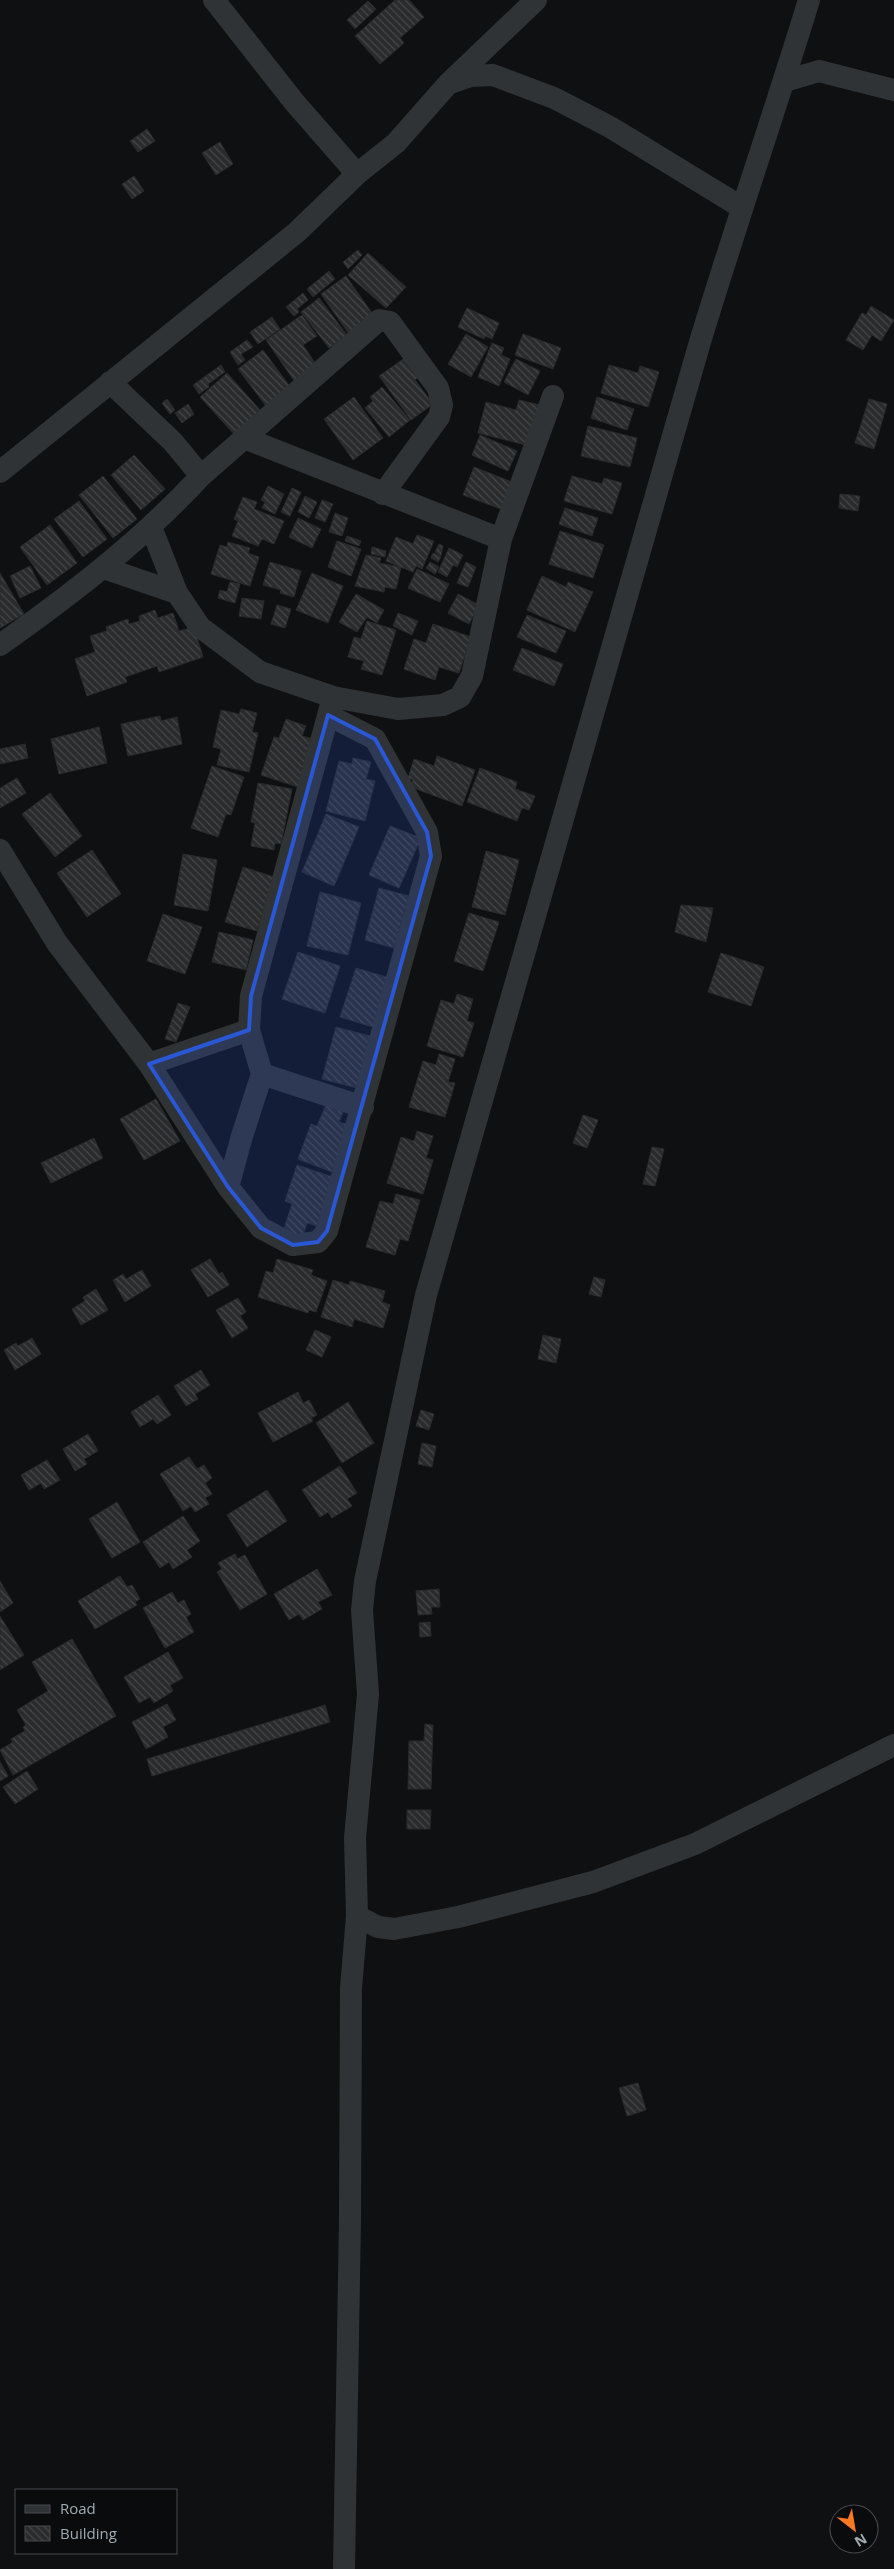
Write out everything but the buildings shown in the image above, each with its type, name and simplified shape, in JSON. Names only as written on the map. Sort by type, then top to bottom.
[{"type":"street","points":[[214,0],[295,103],[357,174]]},
{"type":"street","points":[[0,472],[297,232],[357,174],[396,143],[448,84],[536,0]]},
{"type":"street","points":[[344,2569],[350,2220],[351,1988],[357,1916],[355,1838],[368,1694],[362,1610],[365,1581],[426,1295],[700,342],[742,207],[785,81],[809,0]]},
{"type":"street","points":[[797,38],[819,71]]},
{"type":"street","points":[[785,81],[819,71],[894,90]]},
{"type":"street","points":[[448,84],[470,76],[493,75],[554,98],[610,127],[742,207]]},
{"type":"street","points":[[0,646],[104,568],[151,527],[201,476],[379,320],[390,322],[438,388],[442,405],[439,417],[383,494]]},
{"type":"street","points":[[110,382],[173,442],[201,476]]},
{"type":"street","points":[[331,706],[398,709],[443,705],[460,697],[472,676],[500,540],[554,396]]},
{"type":"street","points":[[244,438],[500,540]]},
{"type":"street","points":[[0,850],[57,943],[149,1064],[228,1187],[261,1228],[293,1245],[318,1242],[327,1231],[363,1107],[431,856],[428,832],[375,739],[331,706],[260,672],[200,627],[177,592],[151,527]]},
{"type":"street","points":[[104,568],[177,592]]},
{"type":"street","points":[[228,1187],[262,1074],[250,1030],[251,996],[331,706]]},
{"type":"street","points":[[149,1064],[250,1030]]},
{"type":"street","points":[[262,1074],[363,1107]]},
{"type":"street","points":[[357,1916],[378,1927],[394,1929],[458,1917],[593,1882],[695,1844],[894,1745]]},
{"type":"highlighted area","points":[[328,715],[375,739],[427,832],[431,856],[327,1231],[318,1242],[293,1245],[261,1228],[228,1187],[149,1064],[249,1030],[251,996]]}]
